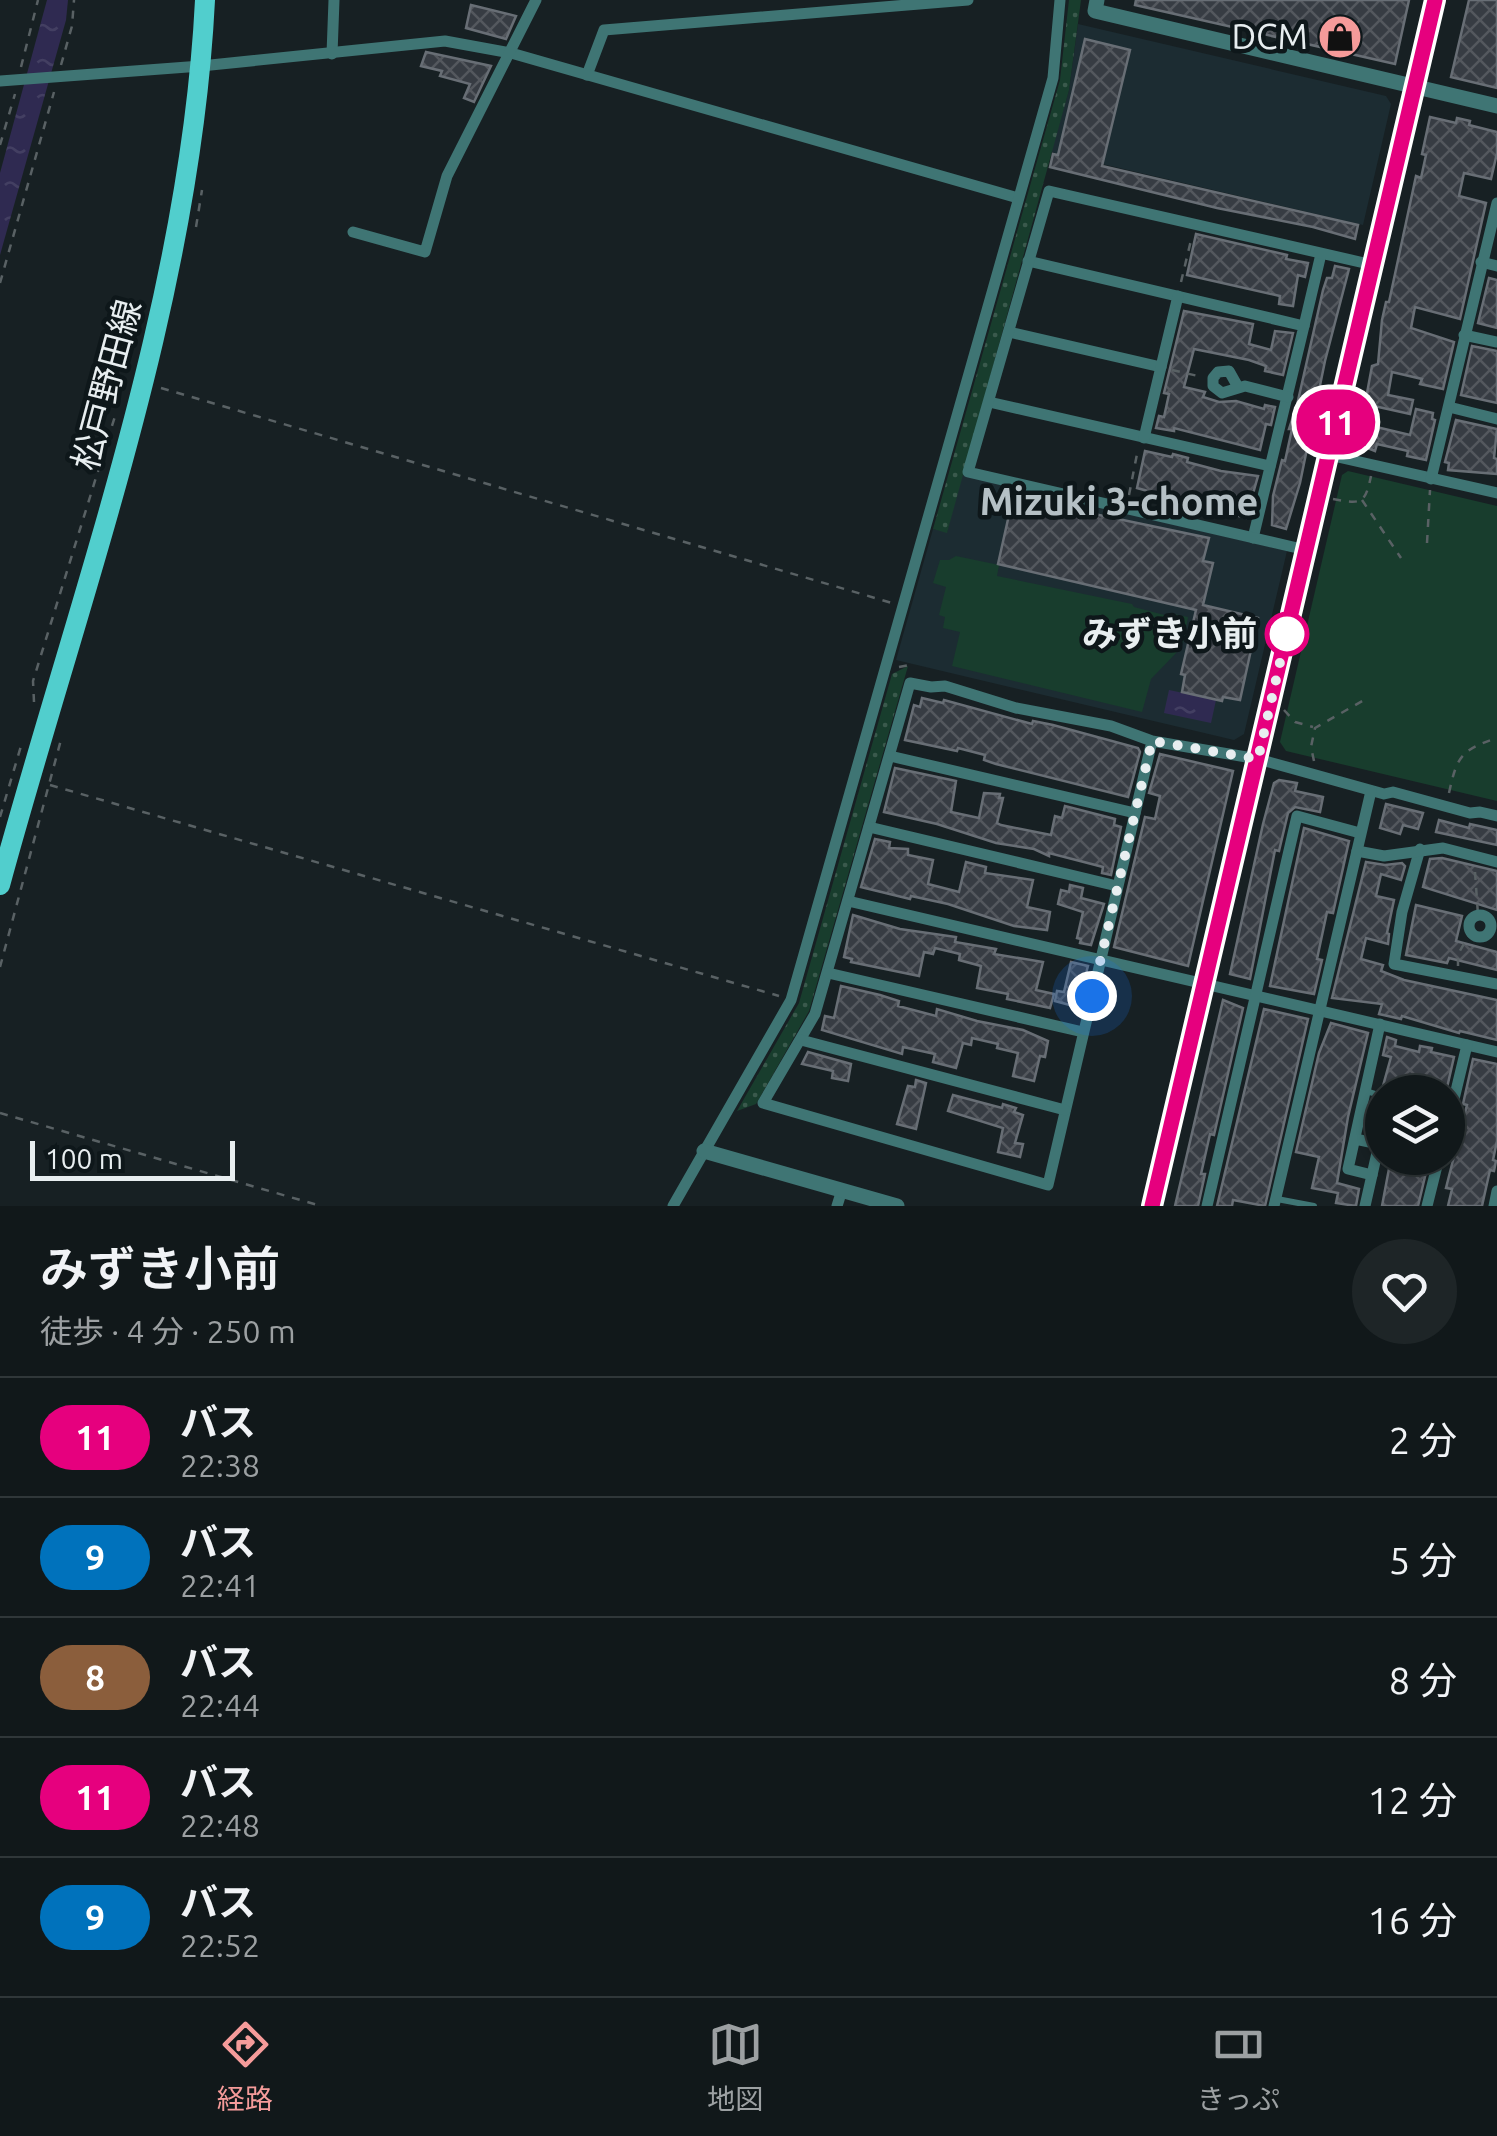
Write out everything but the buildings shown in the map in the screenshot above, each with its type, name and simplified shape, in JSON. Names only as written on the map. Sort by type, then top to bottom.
[{"type":"main road","name":"松戸野田線","points":[[0,885],[159,320],[188,176],[202,66],[205,0]]},
{"type":"street","points":[[332,54],[334,0]]},
{"type":"street","points":[[353,232],[425,252],[447,176],[536,0]]},
{"type":"street","points":[[587,75],[604,30],[968,0]]},
{"type":"street","points":[[673,1206],[791,1000],[1053,78],[1060,0]]},
{"type":"street","points":[[1096,0],[1095,11],[1497,106]]},
{"type":"street","points":[[1152,1206],[1435,0]]},
{"type":"street","points":[[0,82],[444,41],[512,53],[1018,198]]},
{"type":"street","points":[[1306,550],[968,472],[1049,191],[1373,265]]},
{"type":"street","points":[[1431,484],[1497,203]]},
{"type":"street","points":[[1253,538],[1321,254]]},
{"type":"street","points":[[1028,261],[1304,326]]},
{"type":"street","points":[[1481,262],[1497,266]]},
{"type":"street","points":[[1142,438],[1178,296]]},
{"type":"street","points":[[1008,332],[1161,367]]},
{"type":"street","points":[[1464,334],[1497,342]]},
{"type":"street","points":[[1213,380],[1215,389],[1222,393],[1238,387],[1288,397]]},
{"type":"street","points":[[989,402],[1270,466]]},
{"type":"street","points":[[1449,408],[1497,418]]},
{"type":"street","points":[[1329,454],[1431,484],[1497,493]]},
{"type":"street","points":[[1152,741],[1048,1185],[764,1104],[815,1014],[910,683],[931,688],[946,686],[1016,708],[1110,726],[1152,741],[1258,759],[1371,791],[1394,792],[1470,813],[1497,816]]},
{"type":"street","points":[[890,756],[1134,813]]},
{"type":"street","points":[[1275,1202],[1371,791]]},
{"type":"street","points":[[1206,1206],[1296,816],[1360,833]]},
{"type":"street","points":[[869,827],[1117,886]]},
{"type":"street","points":[[1356,852],[1384,856],[1443,848],[1497,862]]},
{"type":"street","points":[[1420,849],[1402,912],[1394,964],[1497,984]]},
{"type":"street","points":[[848,901],[1497,1052]]},
{"type":"street","points":[[1478,915],[1494,926],[1484,936],[1471,932],[1470,922],[1478,915]]},
{"type":"street","points":[[828,973],[1083,1032]]},
{"type":"street","points":[[1369,1075],[1380,1024]]},
{"type":"street","points":[[800,1040],[1065,1110]]},
{"type":"street","points":[[1460,1075],[1468,1045]]},
{"type":"street","points":[[1365,1095],[1348,1169],[1365,1173]]},
{"type":"street","points":[[1355,1139],[1365,1141]]},
{"type":"street","points":[[704,1151],[839,1198],[897,1206]]},
{"type":"street","points":[[1365,1206],[1372,1175]]},
{"type":"street","points":[[1427,1206],[1435,1175]]},
{"type":"street","points":[[1494,1206],[1497,1191]]},
{"type":"lane","points":[[1275,1202],[1314,1206]]},
{"type":"path","points":[[0,283],[72,26],[74,0]]},
{"type":"path","points":[[194,233],[203,180]]},
{"type":"path","points":[[1178,296],[1195,225]]},
{"type":"path","points":[[1161,367],[1213,380]]},
{"type":"path","points":[[158,386],[903,606]]},
{"type":"path","points":[[34,714],[34,681],[117,411]]},
{"type":"path","points":[[1126,509],[1142,438]]},
{"type":"path","points":[[1334,499],[1353,503],[1362,500],[1367,496],[1372,474]]},
{"type":"path","points":[[1426,543],[1431,484]]},
{"type":"path","points":[[1362,500],[1401,558]]},
{"type":"path","points":[[1284,710],[1295,722],[1314,728],[1364,700]]},
{"type":"path","points":[[1314,728],[1314,760]]},
{"type":"path","points":[[1449,793],[1461,755],[1468,748],[1497,738]]},
{"type":"path","points":[[50,785],[791,1000]]},
{"type":"path","points":[[1468,854],[1477,882],[1478,915]]},
{"type":"path","points":[[1458,977],[1458,954],[1471,932]]},
{"type":"path","points":[[0,1113],[321,1206]]},
{"type":"shaded area","points":[[1078,24],[1386,96],[1391,104],[1363,225],[1051,152],[1069,90]]},
{"type":"shaded area","points":[[962,475],[1287,551],[1244,734],[1234,740],[896,660],[933,529],[947,532]]},
{"type":"green space","points":[[1069,0],[1081,0],[1069,90],[947,533],[933,529],[1060,80]]},
{"type":"green space","points":[[1348,471],[1497,506],[1497,801],[1286,751],[1280,742],[1342,475]]},
{"type":"green space","points":[[956,556],[999,565],[997,576],[1132,604],[1172,617],[1188,617],[1184,640],[1151,679],[1142,712],[952,666],[960,632],[943,628],[945,617],[939,615],[946,587],[933,583],[940,560]]},
{"type":"green space","points":[[908,666],[809,1011],[756,1104],[737,1111],[799,1003],[892,674]]},
{"type":"water","points":[[47,0],[68,0],[66,20],[0,255],[0,173]]},
{"type":"water","points":[[1169,690],[1216,700],[1211,723],[1164,713]]},
{"type":"bus line","name":"11","points":[[1152,1206],[1435,0]]},
{"type":"place","name":"DCM","points":[[1340,37]]},
{"type":"place","name":"みずき小前","points":[[1287,634]]},
{"type":"district","name":"Mizuki 3-chome","points":[[1119,502]]},
{"type":"route","points":[[1092,996],[1152,741],[1258,759],[1288,627],[1287,634]]}]
